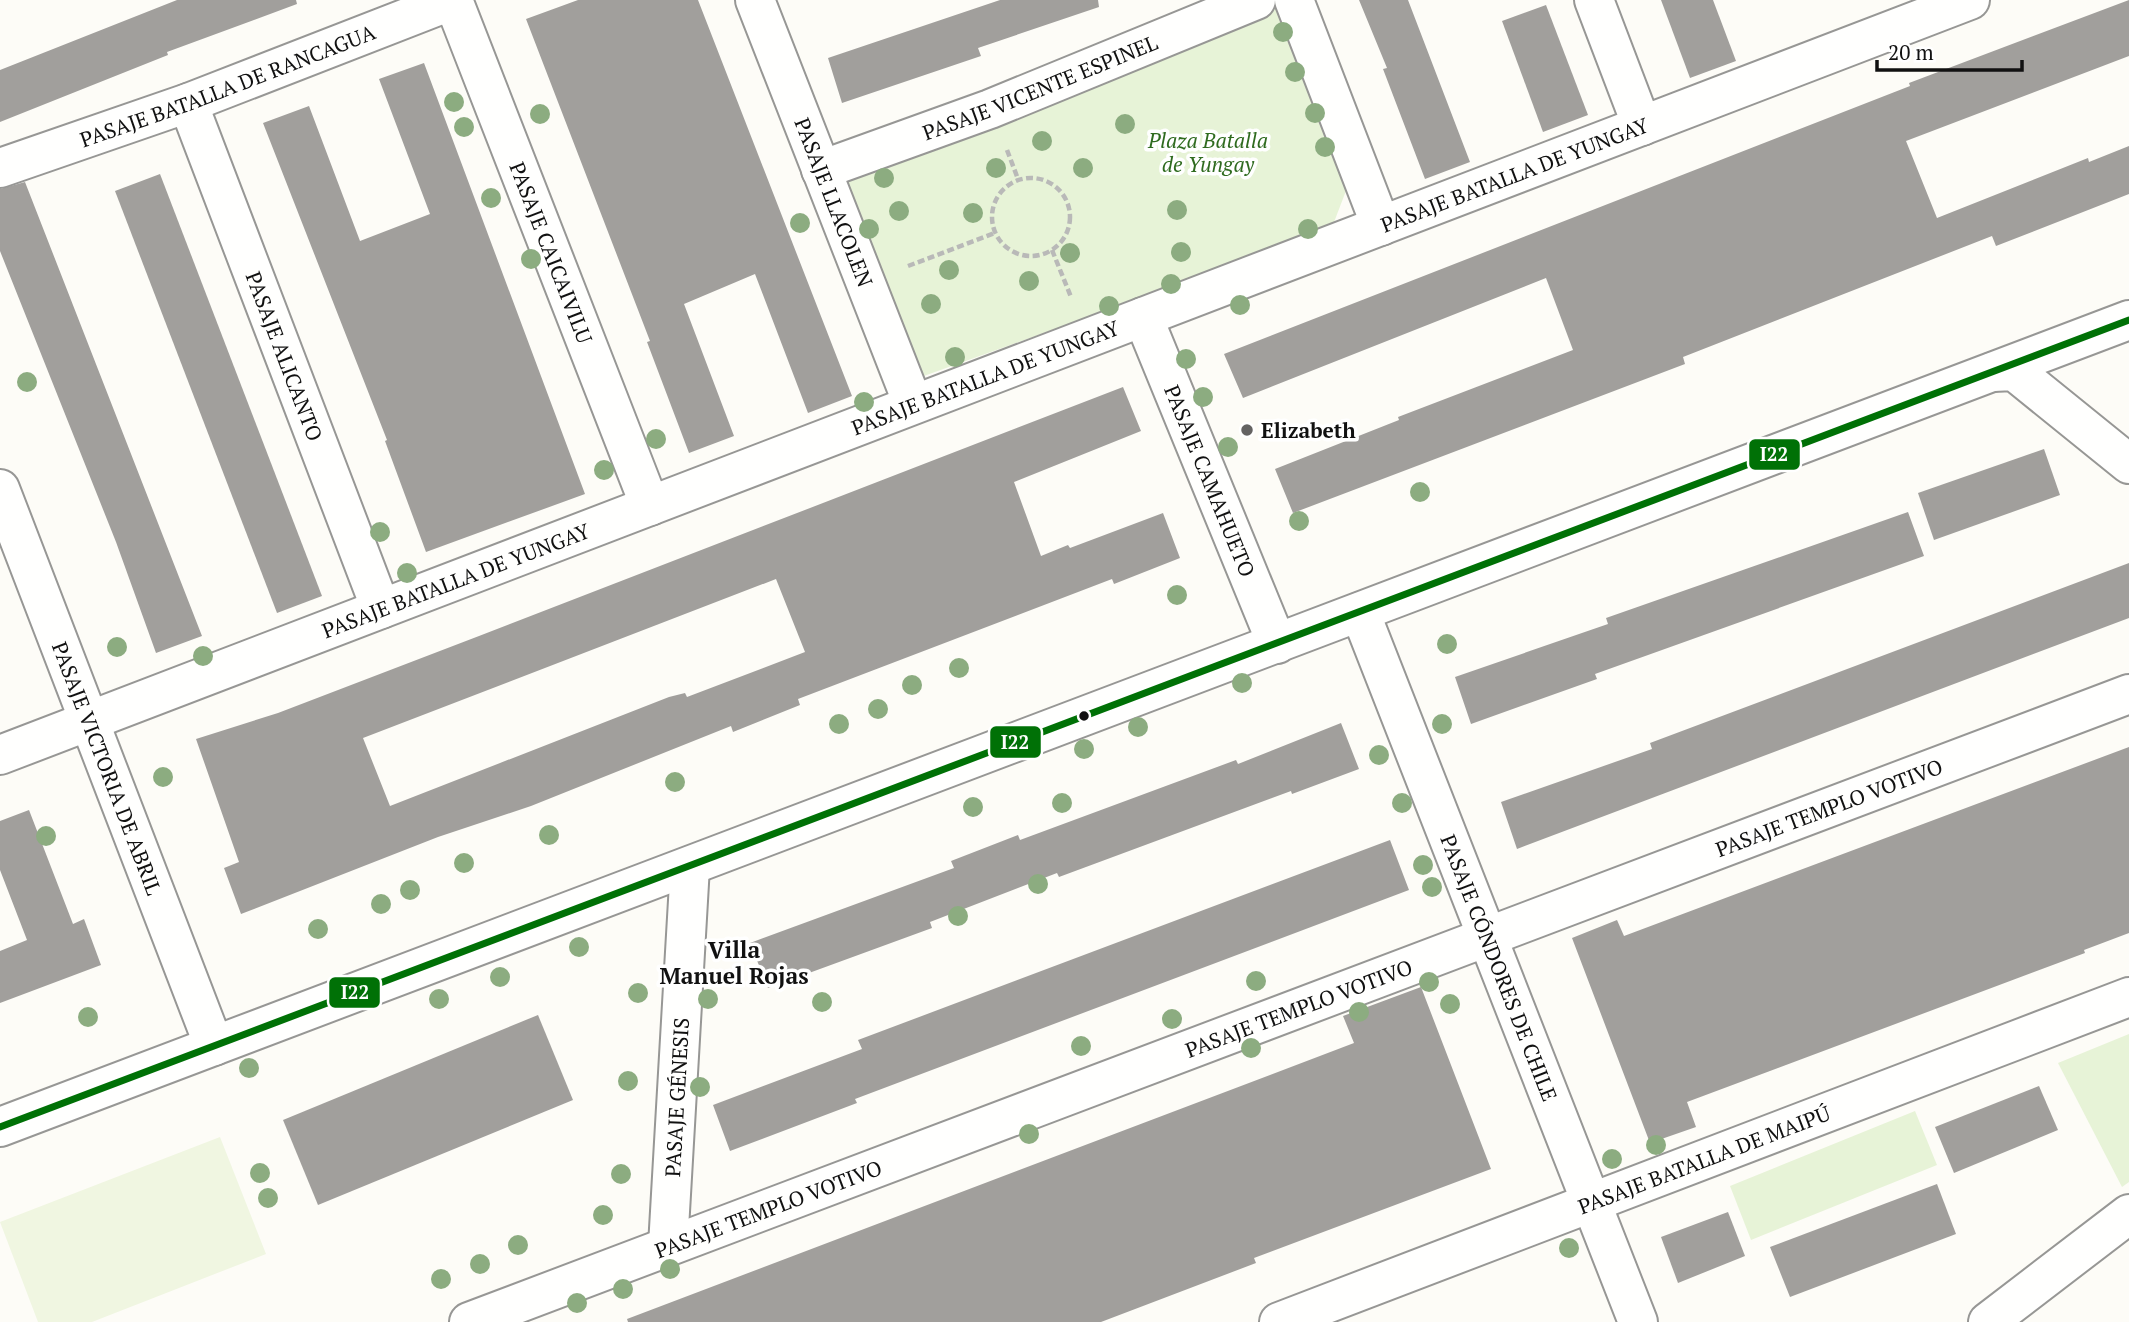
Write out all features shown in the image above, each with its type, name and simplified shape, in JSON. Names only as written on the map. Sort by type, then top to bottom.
[{"type":"street","name":"PASAJE BATALLA DE RANCAGUA","points":[[0,168],[188,103],[453,0]]},
{"type":"street","name":"PASAJE CAICAIVILU","points":[[453,0],[650,506]]},
{"type":"street","name":"PASAJE LLACOLEN","points":[[755,0],[913,404]]},
{"type":"street","name":"PASAJE VICENTE ESPINEL","points":[[821,170],[990,109],[1256,0]]},
{"type":"street","points":[[1294,0],[1381,226]]},
{"type":"street","points":[[1594,0],[1642,126]]},
{"type":"street","name":"PASAJE BATALLA DE YUNGAY","points":[[0,755],[1642,126],[1901,12],[1970,0]]},
{"type":"street","name":"PASAJE ALICANTO","points":[[188,103],[381,609]]},
{"type":"street","name":"PASAJE CAMAHUETO","points":[[1143,317],[1276,644]]},
{"type":"street","points":[[0,1128],[2129,320]]},
{"type":"street","points":[[1993,372],[2014,371],[2129,464]]},
{"type":"street","name":"PASAJE VICTORIA DE ABRIL","points":[[0,489],[214,1046]]},
{"type":"street","name":"PASAJE CÓNDORES DE CHILE","points":[[1360,612],[1637,1322]]},
{"type":"street","name":"PASAJE TEMPLO VOTIVO","points":[[469,1322],[1486,935],[2129,694]]},
{"type":"street","name":"PASAJE GÉNESIS","points":[[668,1246],[690,866]]},
{"type":"street","name":"PASAJE BATALLA DE MAIPÚ","points":[[1279,1322],[2129,997]]},
{"type":"street","points":[[1988,1322],[2129,1214]]},
{"type":"path","points":[[1018,179],[1043,180],[1055,185],[1068,206],[1068,230],[1052,250],[1039,255],[1026,256],[1013,252],[995,233],[991,220],[998,195],[1006,185],[1018,179]]},
{"type":"path","points":[[865,282],[995,233]]},
{"type":"green space","name":"Plaza Batalla de Yungay","points":[[1278,0],[1349,183],[1331,230],[921,377],[843,176]]},
{"type":"green space","points":[[2129,1034],[2129,1182],[2122,1187],[2058,1063]]},
{"type":"green space","points":[[1915,1111],[1937,1165],[1751,1240],[1730,1186]]},
{"type":"green space","points":[[220,1137],[266,1254],[92,1322],[38,1322],[0,1222]]},
{"type":"building","points":[[177,0],[296,0],[297,4],[167,52],[168,55],[0,122],[0,70]]},
{"type":"building","points":[[578,0],[698,0],[852,396],[808,413],[755,274],[684,304],[734,436],[689,453],[647,342],[650,341],[526,19]]},
{"type":"building","points":[[1000,0],[1098,0],[1099,7],[978,48],[981,56],[842,103],[828,58]]},
{"type":"building","points":[[1359,0],[1408,0],[1470,162],[1425,179],[1383,69],[1387,68]]},
{"type":"building","points":[[1661,0],[1713,0],[1736,61],[1690,78]]},
{"type":"building","points":[[2129,0],[2129,56],[1906,141],[1937,218],[2088,158],[2089,162],[2129,146],[2129,194],[1996,246],[1992,236],[1683,357],[1685,364],[1293,513],[1275,469],[1399,420],[1398,417],[1573,350],[1546,278],[1243,398],[1224,354],[1910,86],[1909,83]]},
{"type":"building","points":[[1546,5],[1588,115],[1543,132],[1502,21]]},
{"type":"building","points":[[424,63],[585,494],[426,552],[385,441],[387,440],[263,123],[309,106],[360,241],[430,214],[379,79]]},
{"type":"building","points":[[160,174],[322,596],[277,613],[115,191]]},
{"type":"building","points":[[25,182],[202,636],[156,653],[116,542],[0,251],[0,189]]},
{"type":"building","points":[[1123,387],[1141,431],[1014,482],[1041,556],[1163,513],[1180,558],[1114,584],[1112,579],[798,699],[800,705],[733,732],[731,726],[531,806],[438,837],[241,914],[224,868],[239,862],[196,739],[278,713]],"holes":[[[776,579],[805,652],[687,697],[685,693],[669,697],[390,806],[363,738]]]},
{"type":"building","points":[[2044,449],[2060,495],[1934,540],[1918,493]]},
{"type":"building","points":[[1908,512],[1924,556],[1595,674],[1597,679],[1471,724],[1455,677],[1608,624],[1606,618]]},
{"type":"building","points":[[2129,563],[2129,618],[1517,849],[1501,802],[1652,749],[1650,743]]},
{"type":"building","points":[[1341,723],[1359,769],[1292,794],[1291,791],[1059,877],[1057,873],[930,922],[932,928],[768,988],[750,943],[954,868],[951,861],[1018,835],[1020,840],[1236,760],[1238,764]]},
{"type":"building","points":[[2129,747],[2129,933],[2084,950],[2085,953],[1687,1102],[1696,1127],[1650,1143],[1572,938],[1617,920],[1624,936]]},
{"type":"building","points":[[29,810],[73,924],[84,919],[101,965],[0,1003],[0,951],[27,940],[0,870],[0,821]]},
{"type":"building","points":[[1390,840],[1409,890],[855,1099],[857,1103],[730,1151],[713,1105],[862,1049],[858,1040]]},
{"type":"building","points":[[1421,987],[1491,1169],[1254,1258],[1256,1263],[1101,1322],[628,1322],[627,1319],[1354,1043],[1343,1016]]},
{"type":"building","points":[[538,1015],[573,1100],[318,1205],[283,1120]]},
{"type":"building","points":[[2039,1086],[2058,1130],[1954,1173],[1935,1127]]},
{"type":"building","points":[[1937,1184],[1956,1234],[1790,1297],[1770,1247]]},
{"type":"building","points":[[1728,1212],[1745,1256],[1678,1283],[1661,1237]]},
{"type":"transit line","name":"I22","points":[[0,1127],[2129,320]]},
{"type":"place","name":"Elizabeth","points":[[1247,430]]},
{"type":"district","name":"Villa Manuel Rojas","points":[[734,962]]}]
